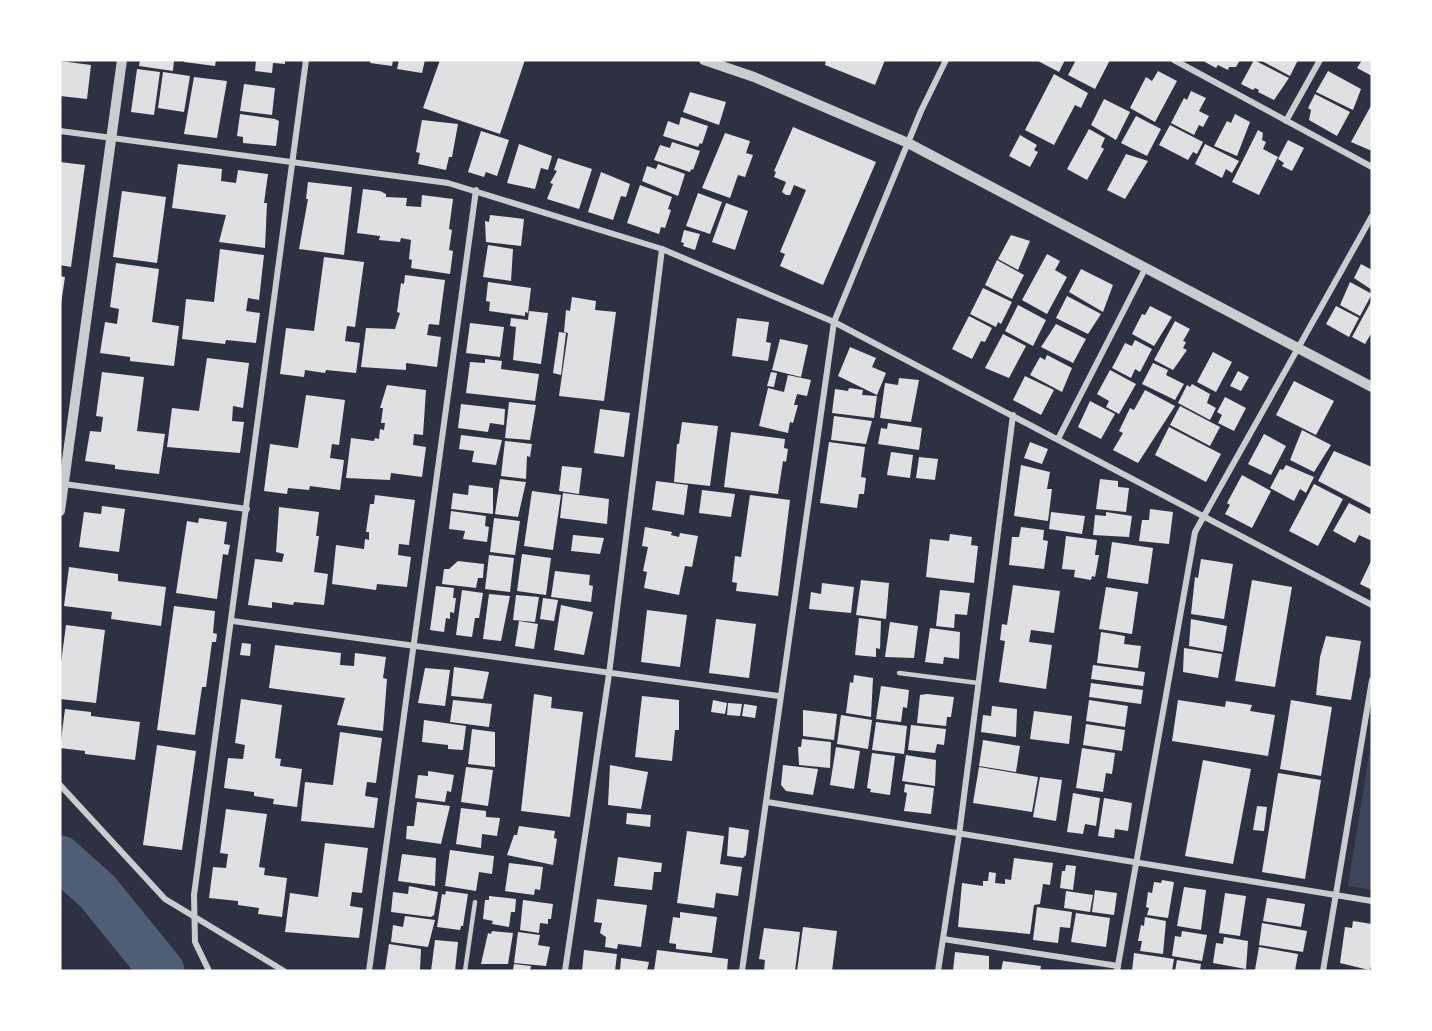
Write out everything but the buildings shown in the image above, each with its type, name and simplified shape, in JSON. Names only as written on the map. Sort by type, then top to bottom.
[{"type":"street","points":[[60,511],[122,60]]},
{"type":"street","points":[[209,971],[195,942],[194,895],[233,621],[306,60]]},
{"type":"street","points":[[704,60],[754,77],[908,143],[1372,387]]},
{"type":"street","points":[[742,971],[767,802],[779,696],[834,322],[908,143],[946,60]]},
{"type":"street","points":[[1174,60],[1372,167]]},
{"type":"street","points":[[1286,121],[1320,60]]},
{"type":"street","points":[[60,131],[448,183],[662,249],[834,322],[1372,605]]},
{"type":"street","points":[[369,971],[476,190]]},
{"type":"street","points":[[943,939],[1118,969],[1195,532],[1372,216]]},
{"type":"street","points":[[565,971],[609,674],[662,249]]},
{"type":"street","points":[[1058,440],[1145,269]]},
{"type":"street","points":[[938,971],[959,836],[1013,416]]},
{"type":"street","points":[[64,484],[247,509]]},
{"type":"street","points":[[233,621],[779,696]]},
{"type":"street","points":[[1323,971],[1372,680]]},
{"type":"street","points":[[60,785],[165,899],[284,971]]},
{"type":"street","points":[[767,802],[959,836],[1138,862],[1372,901]]},
{"type":"lane","points":[[899,673],[978,683]]},
{"type":"lane","points":[[465,971],[475,902]]},
{"type":"shaded area","points":[[1372,736],[1372,890],[1348,886]]},
{"type":"waterway","points":[[60,858],[97,891],[162,971]]}]
